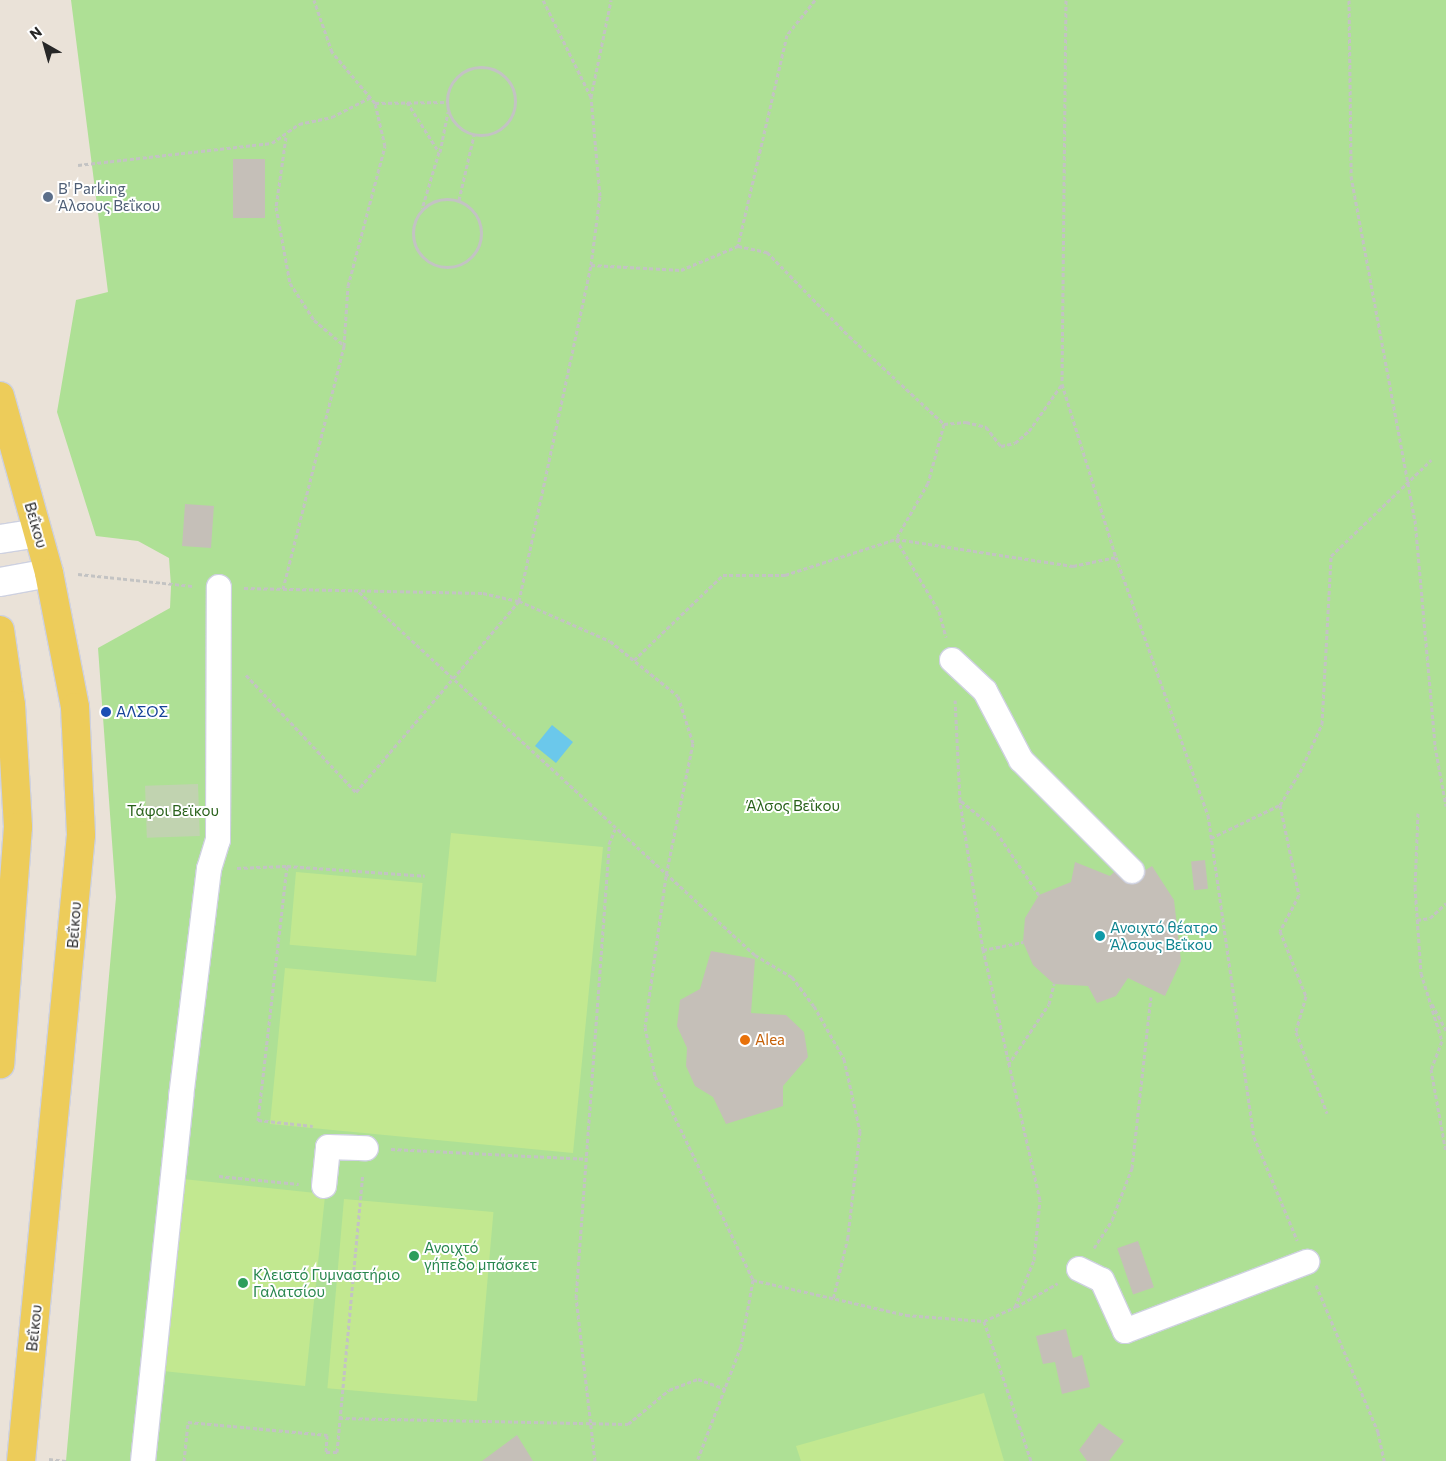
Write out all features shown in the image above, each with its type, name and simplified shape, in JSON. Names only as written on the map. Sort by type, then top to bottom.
[{"type":"main road","name":"Βεΐκου","points":[[0,396],[49,573],[75,708],[80,835],[21,1461]]},
{"type":"main road","points":[[0,630],[11,705],[18,827],[0,1064]]},
{"type":"street","points":[[0,539],[38,533]]},
{"type":"street","points":[[0,582],[49,573]]},
{"type":"street","points":[[143,1461],[209,869],[218,840],[221,648],[219,587]]},
{"type":"street","points":[[952,660],[985,691],[1021,760],[1132,871]]},
{"type":"street","points":[[324,1186],[328,1147],[366,1148]]},
{"type":"street","points":[[1079,1269],[1102,1280],[1125,1331],[1307,1262]]},
{"type":"path","points":[[282,589],[344,346],[348,286],[384,146],[375,103],[332,52],[314,0]]},
{"type":"path","points":[[543,0],[591,97]]},
{"type":"path","points":[[221,648],[356,792],[519,601],[591,265],[600,196],[591,97],[611,0]]},
{"type":"path","points":[[738,246],[787,35],[815,0]]},
{"type":"path","points":[[1066,0],[1062,384],[1116,557],[1208,815],[1254,1137],[1378,1432],[1384,1461]]},
{"type":"path","points":[[1348,0],[1351,176],[1408,482],[1435,746],[1446,806]]},
{"type":"path","points":[[422,209],[439,199],[459,200],[476,214],[481,235],[473,255],[455,266],[433,264],[417,250],[413,229],[422,209],[439,152],[452,82],[469,69],[490,68],[508,79],[515,98],[510,119],[494,132],[474,135],[458,127],[448,111]]},
{"type":"path","points":[[78,165],[272,143],[286,136],[299,124],[332,116],[371,97]]},
{"type":"path","points":[[407,102],[439,152]]},
{"type":"path","points":[[375,103],[447,102]]},
{"type":"path","points":[[459,200],[474,135]]},
{"type":"path","points":[[286,136],[276,207],[290,283],[314,320],[344,346]]},
{"type":"path","points":[[591,265],[681,270],[738,246],[767,252],[848,336],[944,424],[966,422],[986,427],[1001,446],[1014,443],[1029,431],[1062,384]]},
{"type":"path","points":[[896,539],[928,483],[944,424]]},
{"type":"path","points":[[1211,838],[1280,805],[1322,724],[1331,556],[1431,460]]},
{"type":"path","points":[[634,660],[723,575],[785,575],[896,539],[1073,566],[1116,557]]},
{"type":"path","points":[[896,539],[939,612],[952,660],[960,801],[983,950],[1007,1066],[1040,1200],[1034,1260],[1015,1307]]},
{"type":"path","points":[[49,573],[219,587],[358,592],[483,593],[519,601],[610,641],[678,696],[693,743],[666,876],[645,1027],[654,1076],[753,1280],[741,1346],[697,1461]]},
{"type":"path","points":[[358,592],[666,876],[755,954],[792,977],[844,1059],[860,1131],[848,1237],[833,1300]]},
{"type":"path","points":[[960,801],[993,827],[1039,894]]},
{"type":"path","points":[[1280,805],[1299,895],[1280,931],[1306,996],[1296,1032],[1327,1113]]},
{"type":"path","points":[[1418,813],[1417,920],[1421,973],[1442,1041],[1430,1069],[1446,1152]]},
{"type":"path","points":[[595,1461],[589,1424],[576,1298],[609,844],[615,829]]},
{"type":"path","points":[[209,869],[287,866],[425,876]]},
{"type":"path","points":[[287,866],[258,1120],[317,1126]]},
{"type":"path","points":[[1417,920],[1430,918],[1446,903]]},
{"type":"path","points":[[983,950],[1023,942]]},
{"type":"path","points":[[1007,1066],[1049,1004],[1054,984]]},
{"type":"path","points":[[753,1280],[833,1300],[906,1314],[984,1320],[1041,1296],[1079,1269],[1112,1220],[1132,1168],[1151,997]]},
{"type":"path","points":[[1430,1002],[1446,1030]]},
{"type":"path","points":[[184,1461],[188,1422],[327,1435],[326,1452],[336,1452],[366,1148],[586,1159]]},
{"type":"path","points":[[220,1176],[324,1186]]},
{"type":"path","points":[[984,1320],[1031,1461]]},
{"type":"path","points":[[339,1418],[628,1424],[669,1390],[698,1379],[725,1389]]},
{"type":"green space","name":"Άλσος Βεΐκου","points":[[71,0],[1446,0],[1446,1461],[66,1461],[116,897],[98,648],[170,608],[171,586],[169,558],[138,541],[96,536],[57,412],[76,300],[108,292]]},
{"type":"green space","name":"Τάφοι Βεϊκου","points":[[198,784],[200,836],[147,838],[145,786]]},
{"type":"green space","points":[[451,833],[603,847],[573,1153],[270,1124],[285,968],[436,982]]},
{"type":"green space","points":[[296,872],[423,883],[416,956],[290,945]]},
{"type":"green space","name":"Κλειστό Γυμναστήριο Γαλατσίου","points":[[183,1179],[325,1194],[305,1386],[163,1371]]},
{"type":"green space","points":[[344,1199],[493,1212],[477,1401],[327,1388]]},
{"type":"green space","points":[[984,1393],[1004,1461],[801,1461],[796,1446]]},
{"type":"water","points":[[552,725],[573,742],[556,763],[535,746]]},
{"type":"building","points":[[233,159],[265,159],[265,218],[233,218]]},
{"type":"building","points":[[185,504],[214,506],[211,548],[182,546]]},
{"type":"building","points":[[1205,860],[1208,889],[1194,890],[1191,861]]},
{"type":"building","name":"Ανοιχτό θέατρο Άλσους Βεΐκου","points":[[1075,862],[1110,876],[1117,869],[1130,880],[1152,866],[1174,900],[1181,961],[1165,996],[1128,978],[1116,996],[1097,1003],[1088,986],[1054,984],[1033,965],[1023,942],[1025,918],[1039,895],[1071,882]]},
{"type":"building","name":"Alea","points":[[711,951],[755,959],[751,1013],[786,1015],[804,1032],[808,1057],[783,1086],[783,1106],[726,1124],[713,1097],[695,1086],[686,1066],[687,1048],[677,1026],[680,1000],[700,989]]},
{"type":"building","points":[[1138,1241],[1154,1287],[1133,1294],[1117,1248]]},
{"type":"building","points":[[1066,1329],[1073,1358],[1082,1355],[1090,1387],[1062,1394],[1055,1362],[1043,1364],[1036,1336]]},
{"type":"building","points":[[1099,1423],[1124,1441],[1109,1461],[1087,1461],[1079,1450]]},
{"type":"building","points":[[517,1435],[533,1461],[482,1461]]},
{"type":"place","name":"Β' Parking Άλσους Βεΐκου","points":[[48,197]]},
{"type":"place","name":"ΑΛΣΟΣ","points":[[106,712]]},
{"type":"place","name":"Ανοιχτό θέατρο Άλσους Βεΐκου","points":[[1100,936]]},
{"type":"place","name":"Alea","points":[[745,1040]]},
{"type":"place","name":"Ανοιχτό γήπεδο μπάσκετ","points":[[414,1256]]},
{"type":"place","name":"Κλειστό Γυμναστήριο Γαλατσίου","points":[[243,1283]]}]
